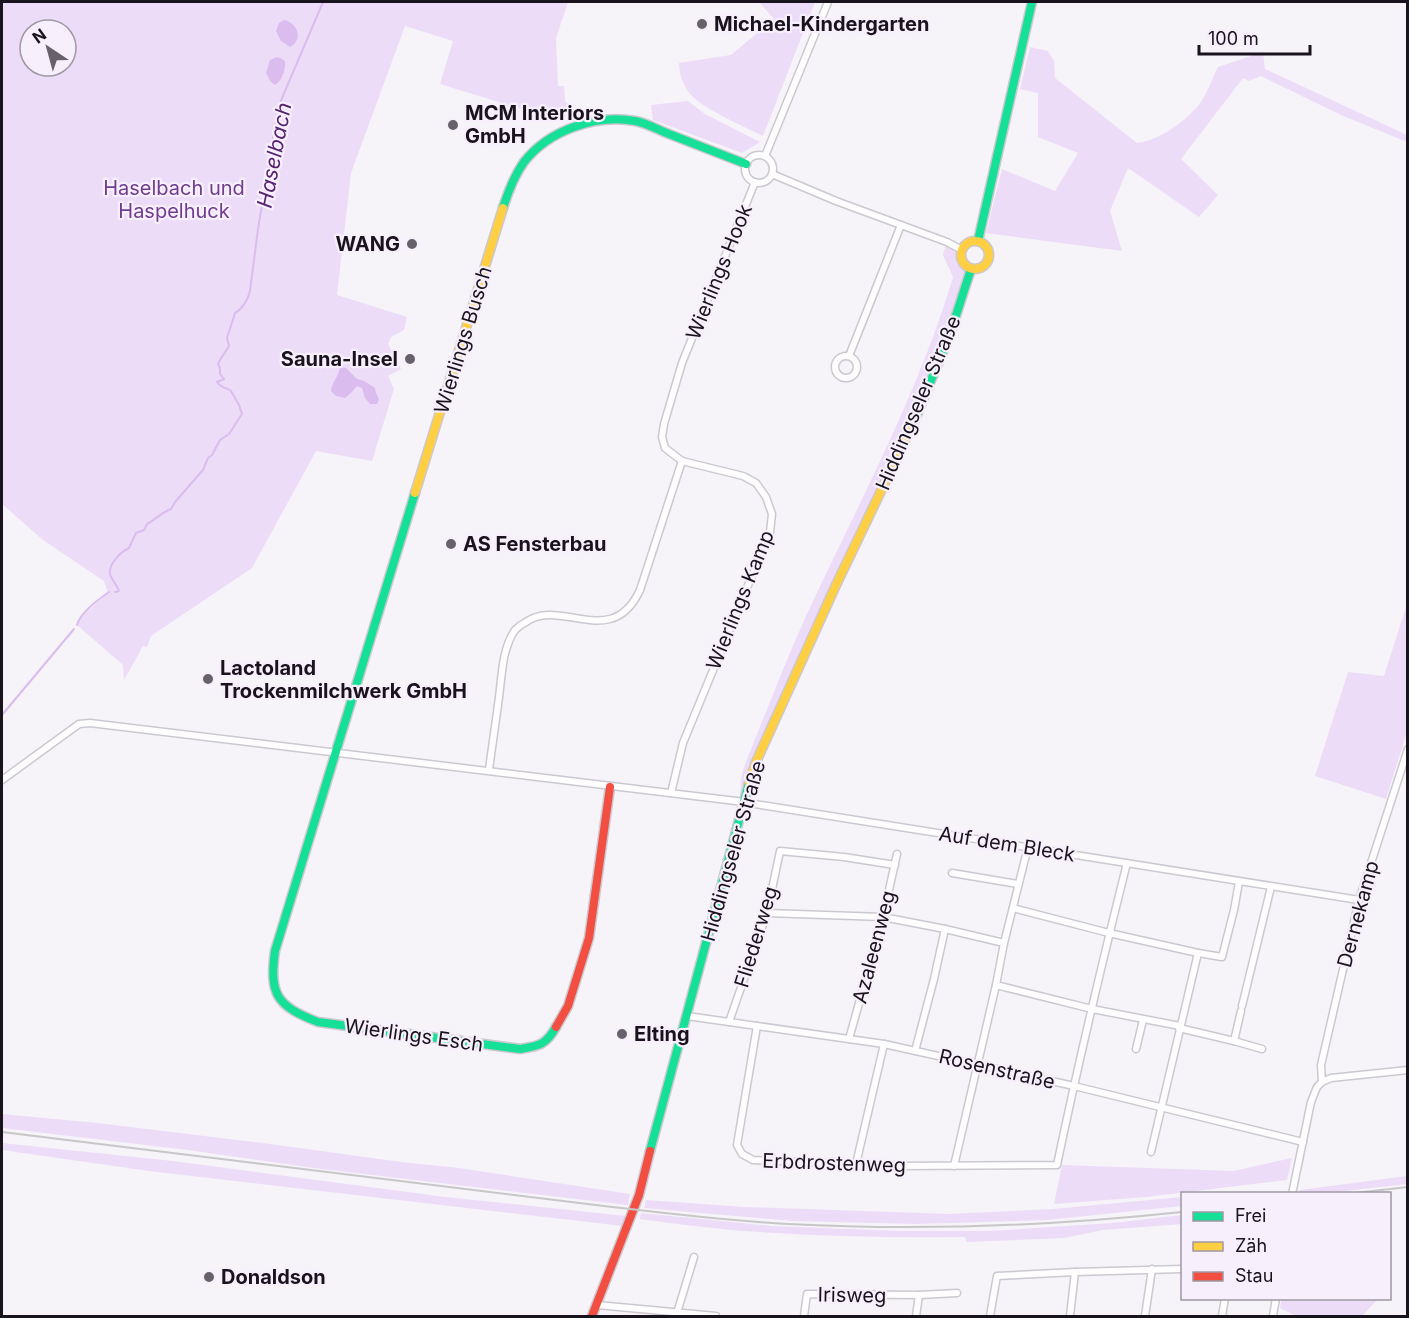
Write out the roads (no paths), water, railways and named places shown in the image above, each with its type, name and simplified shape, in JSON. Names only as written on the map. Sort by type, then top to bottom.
[{"type":"street","points":[[765,156],[828,2]]},
{"type":"street","points":[[978,241],[1032,2]]},
{"type":"street","name":"Wierlings Busch","points":[[335,752],[515,176],[527,159],[558,134],[593,121],[616,119],[636,122],[746,164]]},
{"type":"street","points":[[755,155],[765,156],[772,164],[772,174],[765,182],[755,182],[746,172],[746,164],[755,155]]},
{"type":"street","points":[[772,174],[962,250]]},
{"type":"street","name":"Wierlings Hook","points":[[682,461],[665,448],[662,437],[664,424],[682,363],[755,182]]},
{"type":"street","points":[[849,356],[901,225]]},
{"type":"street","points":[[978,241],[987,247],[989,257],[981,268],[971,269],[962,261],[962,250],[969,243],[978,241]]},
{"type":"street","name":"Hiddingseler Straße","points":[[592,1317],[639,1195],[743,802],[761,752],[921,408],[950,334],[971,269]]},
{"type":"street","points":[[489,770],[506,648],[516,629],[532,617],[549,615],[595,621],[606,620],[616,616],[632,603],[640,590],[682,461]]},
{"type":"street","name":"Wierlings Kamp","points":[[671,793],[683,743],[770,532],[772,514],[766,497],[756,483],[743,476],[682,461]]},
{"type":"street","points":[[2,780],[79,724],[90,723],[743,802]]},
{"type":"street","name":"Dernekamp","points":[[1292,1192],[1311,1102],[1317,1087],[1322,1082],[1321,1065],[1359,900],[1407,749]]},
{"type":"street","name":"Wierlings Esch","points":[[335,752],[275,951],[272,971],[275,993],[297,1014],[318,1022],[520,1049],[538,1046],[551,1036],[568,1006],[590,938],[610,787]]},
{"type":"street","name":"Auf dem Bleck","points":[[743,802],[1359,900]]},
{"type":"street","points":[[954,1166],[1028,847]]},
{"type":"street","name":"Fliederweg","points":[[729,1022],[767,912],[780,851],[895,865]]},
{"type":"street","name":"Azaleenweg","points":[[849,1039],[884,917],[897,854]]},
{"type":"street","points":[[1074,1086],[1127,863]]},
{"type":"street","points":[[952,873],[1018,884]]},
{"type":"street","points":[[1013,908],[1109,933],[1222,957],[1239,882]]},
{"type":"street","points":[[1234,1041],[1271,887]]},
{"type":"street","points":[[767,912],[884,917],[945,928],[1004,943]]},
{"type":"street","points":[[915,1051],[945,928]]},
{"type":"street","points":[[1151,1152],[1198,953]]},
{"type":"street","points":[[996,985],[1092,1009],[1180,1027],[1262,1049]]},
{"type":"street","name":"Rosenstraße","points":[[687,1016],[884,1044],[1074,1086],[1303,1142]]},
{"type":"street","points":[[1136,1049],[1143,1020]]},
{"type":"street","name":"Erbdrostenweg","points":[[757,1026],[737,1145],[742,1154],[753,1160],[898,1166],[1057,1165],[1074,1086]]},
{"type":"street","points":[[856,1164],[884,1044]]},
{"type":"street","points":[[1322,1082],[1331,1078],[1407,1070]]},
{"type":"street","points":[[677,1313],[694,1257]]},
{"type":"street","points":[[1145,1317],[1152,1269]]},
{"type":"street","points":[[990,1317],[997,1276],[1181,1269]]},
{"type":"street","points":[[1070,1317],[1075,1272]]},
{"type":"street","name":"Irisweg","points":[[804,1317],[807,1294],[957,1293]]},
{"type":"street","points":[[916,1317],[919,1295]]},
{"type":"street","points":[[1222,1317],[1225,1300]]},
{"type":"street","points":[[1273,1317],[1276,1300]]},
{"type":"street","points":[[597,1305],[716,1317]]},
{"type":"waterway","name":"Haselbach","points":[[115,592],[119,591],[110,574],[113,562],[129,548],[136,533],[144,530],[147,524],[171,509],[203,470],[220,440],[229,434],[242,414],[231,391],[217,382],[224,379],[220,374],[218,364],[229,346],[227,338],[235,313],[244,304],[250,291],[277,115],[323,2]]},
{"type":"waterway","name":"Haselbach","points":[[77,625],[86,611],[109,592]]},
{"type":"waterway","name":"Haselbach","points":[[2,715],[74,629]]},
{"type":"railway","points":[[2,1132],[612,1207],[766,1223],[887,1227],[985,1226],[1084,1221],[1181,1212]]},
{"type":"railway","points":[[1364,1192],[1408,1187]]},
{"type":"place","name":"Michael-Kindergarten","points":[[702,24]]},
{"type":"place","name":"MCM Interiors GmbH","points":[[453,125]]},
{"type":"place","name":"WANG","points":[[412,244]]},
{"type":"place","name":"Sauna-Insel","points":[[410,359]]},
{"type":"place","name":"AS Fensterbau","points":[[451,544]]},
{"type":"place","name":"Lactoland Trockenmilchwerk GmbH","points":[[208,679]]},
{"type":"place","name":"Elting","points":[[622,1034]]},
{"type":"place","name":"Donaldson","points":[[209,1277]]},
{"type":"park label","name":"Haselbach und Haspelhuck","points":[[174,200]]}]
